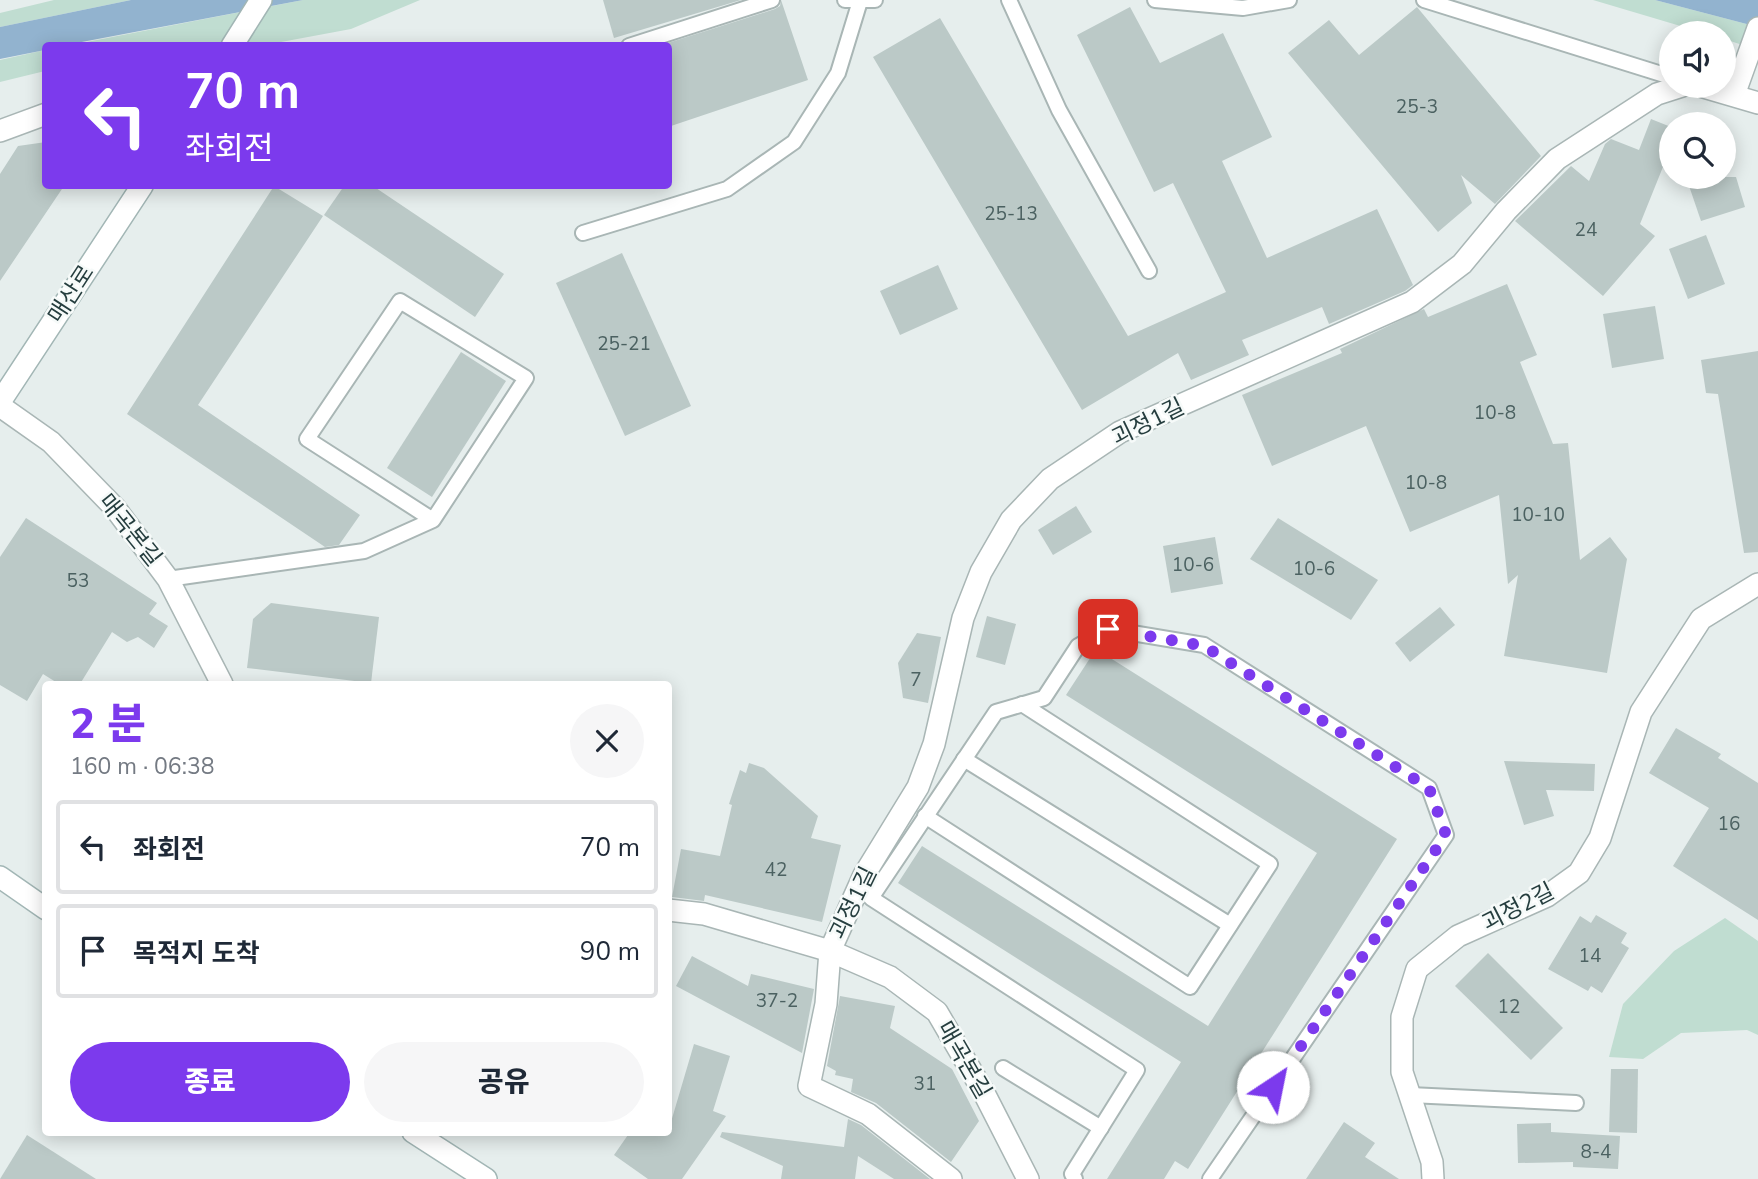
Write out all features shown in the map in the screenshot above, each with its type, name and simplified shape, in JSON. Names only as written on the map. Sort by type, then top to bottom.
[{"type":"street","points":[[235,42],[261,0]]},
{"type":"street","points":[[1736,89],[1758,28]]},
{"type":"street","name":"괴정1길","points":[[951,1179],[868,1114],[809,1086],[826,1004],[830,951],[864,875],[918,787],[934,744],[963,618],[981,572],[1011,520],[1050,479],[1121,432],[1412,302],[1462,264],[1506,211],[1557,159],[1659,93]]},
{"type":"street","points":[[1736,96],[1758,103]]},
{"type":"street","points":[[0,131],[42,115]]},
{"type":"street","name":"매산로","points":[[0,404],[140,189]]},
{"type":"street","name":"매곡본길","points":[[0,404],[51,442],[115,508],[168,579],[220,681]]},
{"type":"street","name":"괴정2길","points":[[1433,1179],[1432,1162],[1402,1072],[1402,1017],[1417,969],[1458,936],[1547,896],[1579,873],[1601,838],[1641,712],[1700,619],[1758,584]]},
{"type":"street","points":[[0,877],[37,904]]},
{"type":"street","points":[[0,892],[37,904]]},
{"type":"street","name":"매곡본길","points":[[672,910],[704,914],[830,951],[890,977],[937,1012],[983,1091],[1028,1179]]},
{"type":"street","points":[[419,1136],[486,1179]]},
{"type":"lane","points":[[641,42],[772,0]]},
{"type":"lane","points":[[845,0],[875,0]]},
{"type":"lane","points":[[1009,0],[1059,110],[1149,271]]},
{"type":"lane","points":[[1155,0],[1243,8],[1289,0]]},
{"type":"lane","points":[[1424,0],[1659,73]]},
{"type":"lane","points":[[583,233],[727,189],[794,142],[838,73],[860,1]]},
{"type":"lane","points":[[168,579],[364,551],[433,520],[526,378],[400,300],[307,439],[433,520]]},
{"type":"lane","points":[[1075,1179],[1072,1174],[1137,1070],[871,898],[996,712],[1044,698],[1078,646],[1108,629],[1204,646],[1429,788],[1446,835],[1210,1179]]},
{"type":"lane","points":[[925,816],[1190,987],[1270,864],[1023,704]]},
{"type":"lane","points":[[964,759],[1230,925]]},
{"type":"lane","points":[[1003,1068],[1101,1128]]},
{"type":"lane","points":[[1410,1096],[1576,1103]]},
{"type":"green space","points":[[54,0],[131,0],[0,27],[0,13]]},
{"type":"green space","points":[[303,0],[420,0],[351,29],[281,42],[87,42]]},
{"type":"green space","points":[[1593,0],[1655,0],[1735,21],[1664,21]]},
{"type":"green space","points":[[1736,21],[1758,27],[1758,50],[1736,43]]},
{"type":"green space","points":[[42,51],[42,72],[0,82],[0,60]]},
{"type":"green space","points":[[1725,918],[1758,941],[1758,1035],[1747,1030],[1681,1033],[1643,1059],[1609,1057],[1623,1004],[1674,951]]},
{"type":"water","points":[[131,0],[303,0],[82,42],[42,42],[42,51],[0,59],[0,27]]},
{"type":"water","points":[[1655,0],[1758,0],[1758,27]]},
{"type":"building","points":[[603,0],[741,0],[614,38]]},
{"type":"building","points":[[781,0],[808,80],[672,126],[671,42],[780,6]]},
{"type":"building","points":[[1130,7],[1160,63],[1223,33],[1272,137],[1222,161],[1267,258],[1377,209],[1413,285],[1329,324],[1322,307],[1242,340],[1249,355],[1191,380],[1178,353],[1082,410],[873,57],[940,18],[1128,336],[1226,292],[1173,183],[1154,192],[1077,35]]},
{"type":"building","points":[[1417,7],[1541,156],[1495,204],[1461,175],[1472,203],[1438,232],[1288,53],[1329,20],[1359,55]]},
{"type":"building","points":[[1651,119],[1659,122],[1659,177],[1640,224],[1655,236],[1603,296],[1515,221],[1571,166],[1589,181],[1605,144],[1611,139],[1639,150]]},
{"type":"building","points":[[42,143],[42,189],[62,189],[0,281],[0,174],[18,146]]},
{"type":"building","points":[[1736,177],[1745,207],[1701,221],[1690,189],[1736,189]]},
{"type":"building","points":[[272,189],[279,189],[323,216],[198,405],[360,515],[339,545],[325,547],[127,414]]},
{"type":"building","points":[[342,189],[377,189],[504,274],[475,317],[324,215]]},
{"type":"building","points":[[1706,235],[1725,284],[1688,299],[1669,249]]},
{"type":"building","points":[[622,253],[691,406],[625,436],[556,283]]},
{"type":"building","points":[[938,265],[958,309],[900,335],[880,291]]},
{"type":"building","points":[[1507,284],[1537,355],[1520,362],[1553,444],[1568,443],[1580,560],[1610,537],[1627,559],[1607,673],[1504,656],[1518,575],[1508,584],[1499,495],[1410,532],[1366,426],[1272,466],[1242,395],[1342,353],[1340,349],[1424,309],[1428,317]]},
{"type":"building","points":[[1655,306],[1664,359],[1612,368],[1603,314]]},
{"type":"building","points":[[1758,351],[1758,552],[1744,553],[1718,394],[1706,393],[1701,360]]},
{"type":"building","points":[[461,352],[506,381],[432,497],[387,468]]},
{"type":"building","points":[[1076,506],[1092,532],[1053,555],[1038,530]]},
{"type":"building","points":[[26,518],[157,603],[149,614],[168,626],[154,648],[138,637],[127,642],[112,632],[82,681],[54,681],[43,674],[27,701],[0,685],[0,557]]},
{"type":"building","points":[[1278,518],[1378,580],[1351,620],[1250,559]]},
{"type":"building","points":[[1215,537],[1223,584],[1171,593],[1163,546]]},
{"type":"building","points":[[271,603],[379,617],[371,681],[247,668],[253,619]]},
{"type":"building","points":[[1440,607],[1455,625],[1410,662],[1395,643]]},
{"type":"building","points":[[987,616],[1016,624],[1005,665],[976,657]]},
{"type":"building","points":[[917,633],[941,637],[928,703],[903,698],[898,663]]},
{"type":"building","points":[[1096,649],[1397,839],[1188,1169],[1175,1161],[1164,1179],[1107,1179],[1181,1062],[898,883],[922,846],[1208,1026],[1317,853],[1066,695]]},
{"type":"building","points":[[1676,728],[1721,754],[1718,758],[1758,783],[1758,920],[1673,866],[1709,808],[1649,773]]},
{"type":"building","points":[[1504,761],[1595,764],[1594,791],[1546,790],[1554,816],[1524,825]]},
{"type":"building","points":[[749,763],[764,768],[818,816],[811,838],[841,845],[822,922],[705,895],[704,901],[672,897],[681,849],[720,856],[732,805],[729,804],[740,770],[746,773]]},
{"type":"building","points":[[1596,915],[1627,933],[1621,943],[1629,948],[1602,993],[1591,986],[1588,991],[1548,969],[1580,916],[1591,923]]},
{"type":"building","points":[[1488,953],[1563,1028],[1531,1060],[1455,986]]},
{"type":"building","points":[[692,956],[748,986],[751,974],[814,989],[802,1053],[676,986]]},
{"type":"building","points":[[840,996],[895,1006],[890,1028],[952,1069],[979,1121],[951,1162],[876,1103],[851,1092],[853,1079],[835,1075],[836,1071],[827,1066]]},
{"type":"building","points":[[694,1044],[730,1056],[713,1111],[726,1116],[682,1179],[648,1179],[614,1155],[627,1136],[672,1136],[672,1118]]},
{"type":"building","points":[[1611,1069],[1638,1069],[1637,1133],[1609,1132]]},
{"type":"building","points":[[848,1119],[861,1125],[930,1179],[894,1179],[858,1156],[855,1179],[781,1179],[783,1166],[720,1137],[722,1132],[844,1147]]},
{"type":"building","points":[[1344,1122],[1375,1143],[1365,1157],[1399,1179],[1306,1179]]},
{"type":"building","points":[[1551,1123],[1551,1132],[1620,1136],[1618,1169],[1573,1167],[1573,1162],[1518,1163],[1517,1124]]},
{"type":"building","points":[[27,1135],[96,1179],[0,1179]]},
{"type":"route","points":[[1108,629],[1204,646],[1429,788],[1446,835],[1273,1087]]}]
